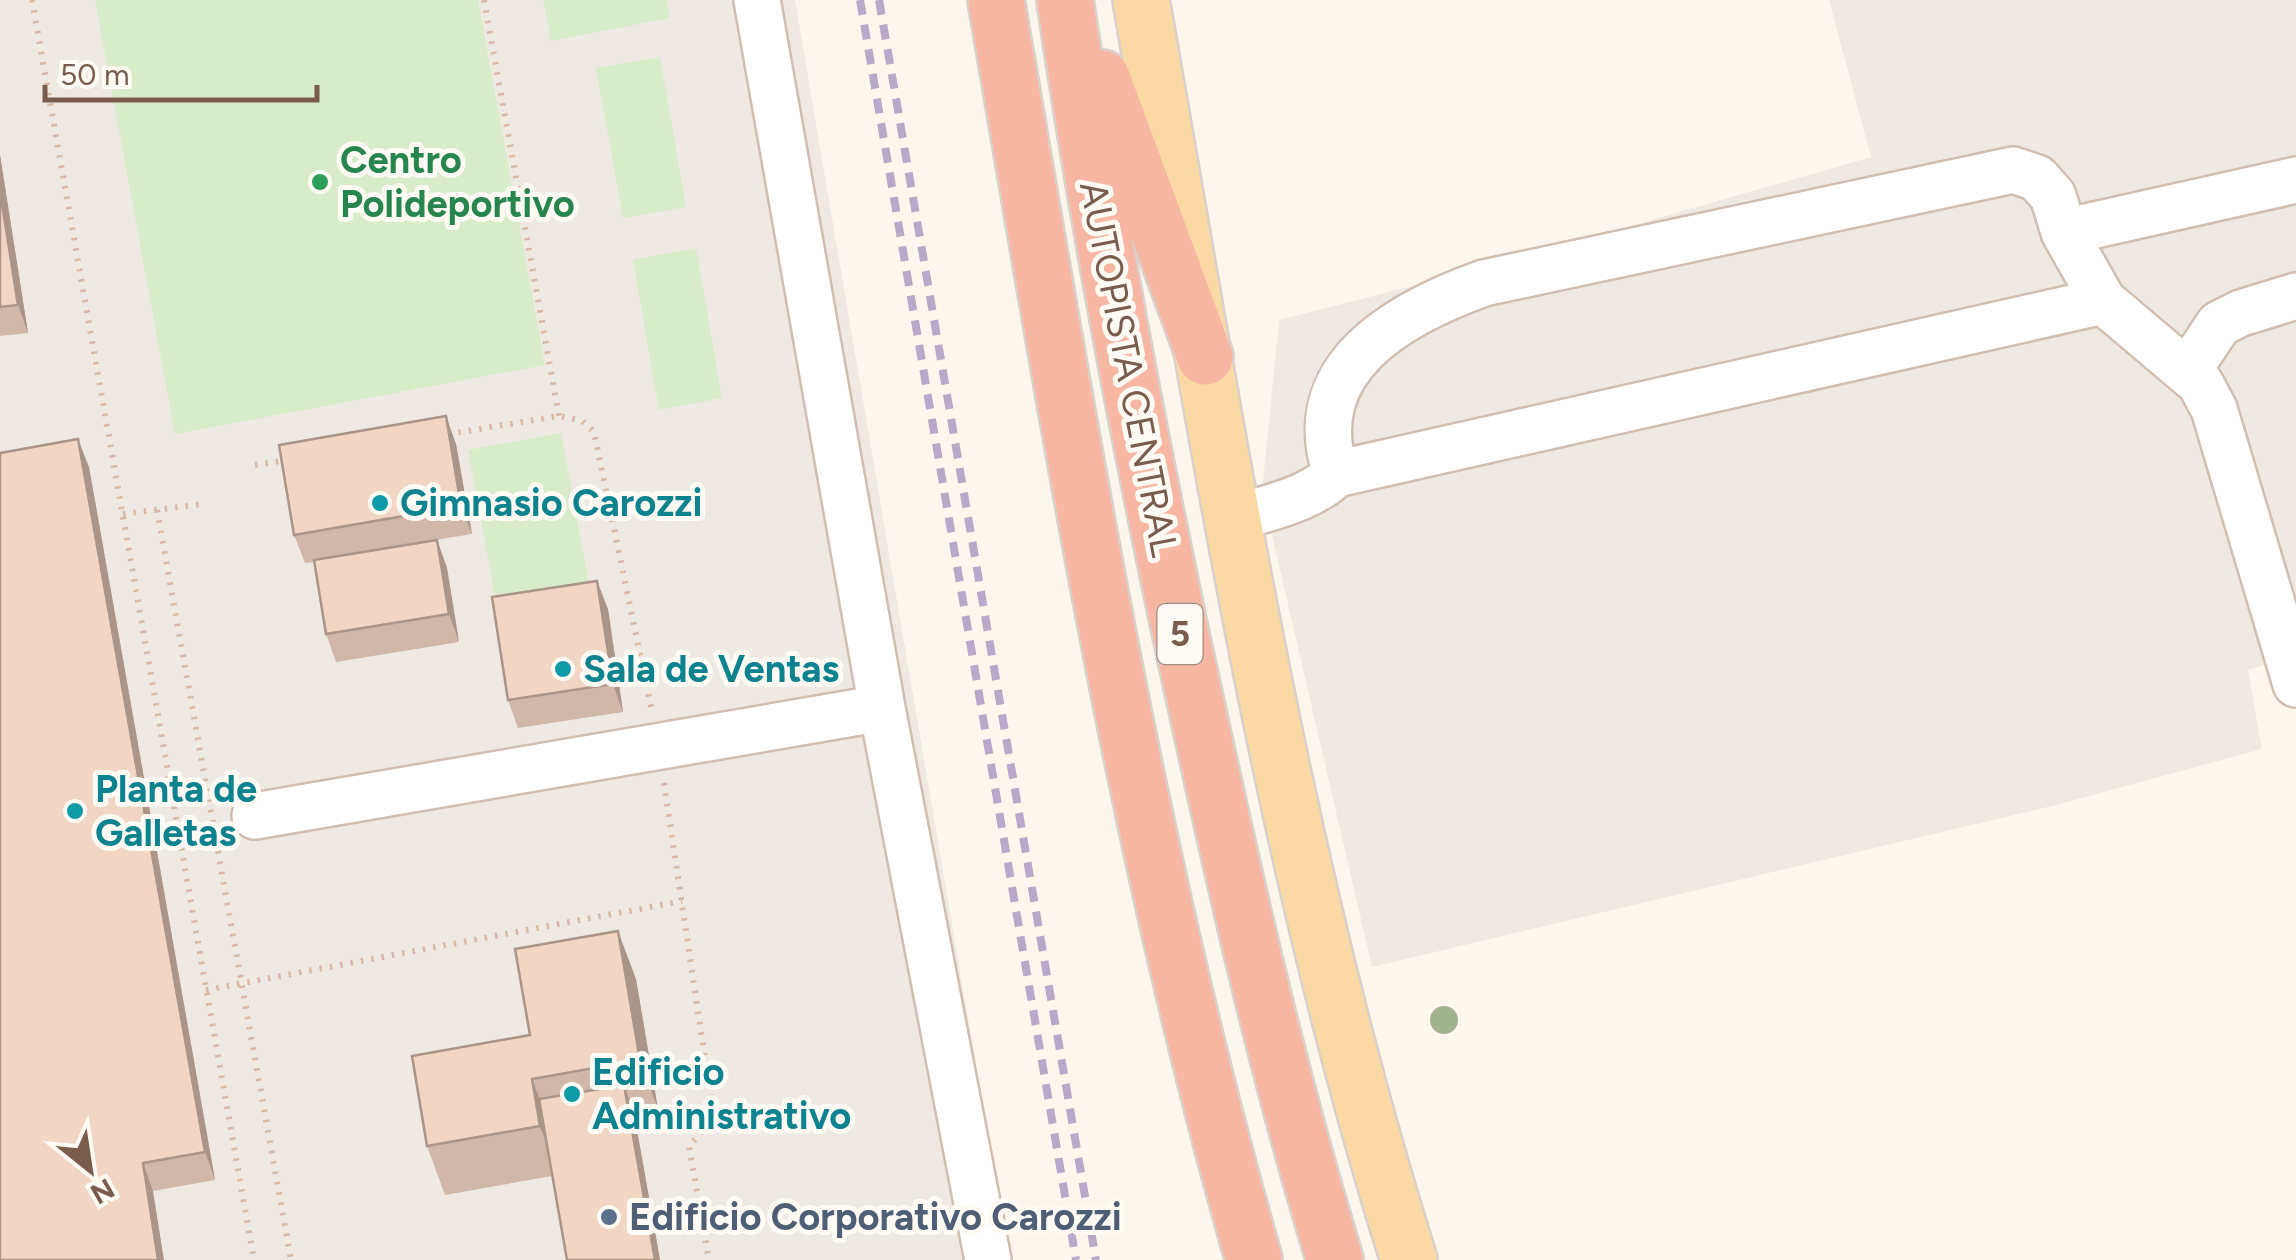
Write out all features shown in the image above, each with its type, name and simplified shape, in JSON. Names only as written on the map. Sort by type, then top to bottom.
[{"type":"highway","name":"AUTOPISTA CENTRAL","points":[[996,0],[1106,634],[1180,984],[1254,1260]]},
{"type":"highway","name":"AUTOPISTA CENTRAL","points":[[1065,0],[1126,366],[1178,623],[1283,1072],[1336,1260]]},
{"type":"highway","points":[[1076,0],[1205,357]]},
{"type":"main road","points":[[1141,0],[1267,699],[1305,877],[1408,1260]]},
{"type":"lane","points":[[757,0],[882,708],[984,1252]]},
{"type":"lane","points":[[1336,474],[1330,454],[1330,420],[1339,382],[1368,345],[1413,314],[1484,284],[2013,170],[2037,178],[2054,196],[2064,232],[2103,301],[2200,383],[2214,409],[2296,684]]},
{"type":"lane","points":[[2064,232],[2296,180]]},
{"type":"lane","points":[[2187,372],[2219,324],[2240,313],[2296,296]]},
{"type":"lane","points":[[1234,519],[1309,493],[1336,474],[2103,301]]},
{"type":"lane","points":[[255,816],[882,708]]},
{"type":"path","points":[[32,0],[254,1260]]},
{"type":"path","points":[[484,0],[559,416]]},
{"type":"path","points":[[445,434],[559,416],[582,421],[594,432],[659,746],[714,1118],[689,1146],[709,1260]]},
{"type":"path","points":[[254,465],[292,459]]},
{"type":"path","points":[[122,514],[203,504]]},
{"type":"path","points":[[157,510],[291,1260]]},
{"type":"path","points":[[206,990],[682,901]]},
{"type":"shaded area","points":[[0,0],[795,0],[1009,1260],[0,1260]]},
{"type":"shaded area","points":[[1829,0],[2296,0],[2296,655],[2248,670],[2262,749],[2056,805],[1372,967],[1262,492],[1279,320],[1487,267],[1871,157]]},
{"type":"green space","name":"Centro Polideportivo","points":[[95,0],[478,0],[545,365],[175,434]]},
{"type":"green space","points":[[543,0],[666,0],[670,18],[551,41]]},
{"type":"green space","points":[[660,57],[686,207],[623,218],[596,68]]},
{"type":"green space","points":[[696,248],[722,398],[659,410],[633,260]]},
{"type":"green space","points":[[561,433],[591,596],[498,613],[468,450]]},
{"type":"building","points":[[0,191],[18,305],[0,307]]},
{"type":"building","name":"Gimnasio Carozzi","points":[[446,416],[461,506],[294,535],[279,445]]},
{"type":"building","name":"Planta de Galletas","points":[[78,439],[205,1152],[143,1163],[158,1260],[0,1260],[0,453]]},
{"type":"building","points":[[437,540],[449,614],[326,634],[314,560]]},
{"type":"building","name":"Sala de Ventas","points":[[597,581],[613,684],[508,700],[492,597]]},
{"type":"building","points":[[618,931],[640,1060],[532,1079],[540,1126],[427,1146],[412,1056],[530,1035],[515,949]]},
{"type":"building","name":"Edificio Corporativo Carozzi","points":[[624,1085],[655,1260],[567,1260],[539,1099]]},
{"type":"railway","points":[[860,0],[1076,1260]]},
{"type":"railway","points":[[879,0],[1096,1260]]},
{"type":"place","name":"Centro Polideportivo","points":[[320,182]]},
{"type":"place","name":"Gimnasio Carozzi","points":[[380,503]]},
{"type":"place","name":"Sala de Ventas","points":[[563,669]]},
{"type":"place","name":"Planta de Galletas","points":[[75,811]]},
{"type":"place","name":"Edificio Administrativo","points":[[572,1094]]},
{"type":"place","name":"Edificio Corporativo Carozzi","points":[[609,1217]]}]
